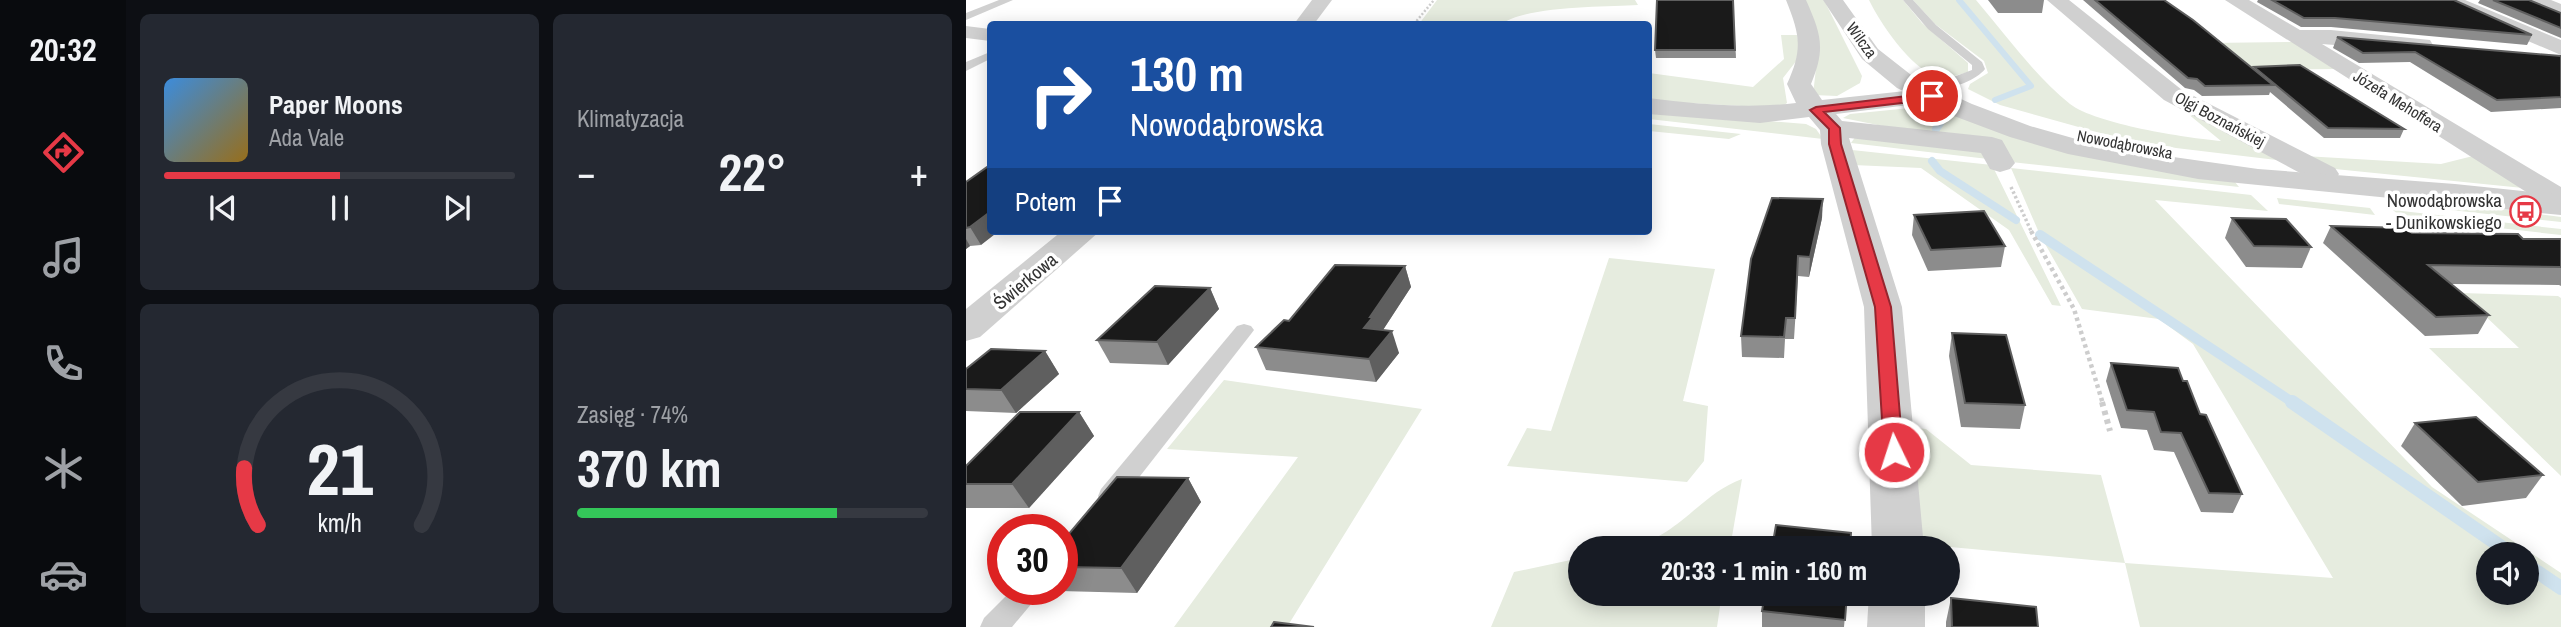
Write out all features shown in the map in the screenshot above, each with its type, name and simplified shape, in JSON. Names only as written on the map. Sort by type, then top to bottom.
[{"type":"street","points":[[1306,21],[1322,0]]},
{"type":"street","points":[[1796,0],[1813,50],[1799,84],[1804,97],[1825,119],[1835,144],[1883,307],[1897,536]]},
{"type":"street","name":"Wilcza","points":[[1833,0],[1876,61],[1928,90]]},
{"type":"street","name":"Olgi Boznańskiej","points":[[2057,0],[2173,95],[2324,174]]},
{"type":"street","name":"Józefa Mehoffera","points":[[2235,0],[2561,203]]},
{"type":"street","points":[[2448,0],[2561,48]]},
{"type":"street","points":[[2534,0],[2561,11]]},
{"type":"street","name":"Wilcza","points":[[1878,31],[1917,72],[1928,90]]},
{"type":"street","points":[[966,33],[987,35]]},
{"type":"street","points":[[2295,37],[2331,37],[2439,46]]},
{"type":"street","points":[[2521,53],[2561,57]]},
{"type":"street","points":[[1825,119],[1860,99],[1869,90],[1877,72],[1876,61]]},
{"type":"street","points":[[1825,119],[1928,90]]},
{"type":"street","points":[[1860,99],[1928,90]]},
{"type":"street","name":"Nowodąbrowska","points":[[1928,90],[2078,135],[2222,161],[2442,192]]},
{"type":"street","name":"Nowodąbrowska","points":[[1928,90],[1985,119],[2057,142],[2144,162],[2270,179],[2561,203]]},
{"type":"street","points":[[1652,106],[1722,114],[1825,119],[1993,146],[2000,163]]},
{"type":"street","name":"Świerkowa","points":[[966,330],[1078,235]]},
{"type":"street","points":[[1896,627],[1897,606]]},
{"type":"lane","points":[[966,17],[1007,0]]},
{"type":"lane","points":[[1908,0],[1932,27],[1978,64],[1976,73],[1928,90]]},
{"type":"lane","points":[[966,67],[987,56]]},
{"type":"lane","points":[[1092,518],[1244,330]]},
{"type":"lane","points":[[994,627],[1015,605]]},
{"type":"path","points":[[1417,21],[1434,0]]},
{"type":"path","points":[[2000,163],[2037,243],[2074,309],[2110,431]]},
{"type":"shaded area","points":[[1437,0],[1635,0],[1638,5],[1546,11],[1508,21],[1421,21]]},
{"type":"shaded area","points":[[1801,0],[1824,0],[1862,76],[1860,83],[1837,96],[1813,95],[1816,68]]},
{"type":"shaded area","points":[[1869,0],[1903,0],[1922,23],[1968,63],[1968,72],[1943,77],[1925,71],[1897,43]]},
{"type":"shaded area","points":[[1913,0],[1976,0],[2044,80],[2070,104],[2083,111],[2142,129],[2221,141],[2176,104],[2285,161],[2176,148],[2100,133],[2000,105],[1968,89],[1970,84],[1988,73],[1984,61],[1935,24]]},
{"type":"shaded area","points":[[1781,35],[1797,35],[1801,55],[1783,78],[1787,103],[1780,108],[1652,101],[1652,73],[1753,87],[1784,59]]},
{"type":"shaded area","points":[[2295,42],[2338,69],[2241,70],[2209,43]]},
{"type":"shaded area","points":[[1920,107],[1936,108],[2235,182],[2239,187],[2011,162],[2010,154],[2002,150],[1843,118],[1850,114]]},
{"type":"shaded area","points":[[1652,112],[1806,124],[1816,129],[1823,139],[1652,119]]},
{"type":"shaded area","points":[[1652,124],[1741,134],[1729,139],[1652,131]]},
{"type":"shaded area","points":[[1856,136],[1987,150],[1988,159],[1851,143]]},
{"type":"shaded area","points":[[1852,150],[1992,165],[2061,306],[2052,305],[2009,230],[1921,168],[1853,165]]},
{"type":"shaded area","points":[[2304,156],[2441,164],[2473,156],[2523,188],[2335,169]]},
{"type":"shaded area","points":[[2011,168],[2251,195],[2268,211],[2155,200],[2432,487],[2514,542],[2476,542],[2476,605],[2539,605],[2539,558],[2561,573],[2561,627],[2140,627],[2125,563],[2333,578],[2193,344],[2159,319],[2082,309],[2040,235]]},
{"type":"shaded area","points":[[2395,195],[2561,217],[2561,222],[2387,203]]},
{"type":"shaded area","points":[[2277,198],[2370,208],[2375,215],[2279,204]]},
{"type":"shaded area","points":[[2393,210],[2561,229],[2561,235],[2401,217]]},
{"type":"shaded area","points":[[1609,258],[1715,269],[1683,401],[1708,406],[1704,461],[1687,482],[1507,466],[1527,428],[1551,431]]},
{"type":"shaded area","points":[[2461,293],[2561,298],[2561,476],[2429,348],[2519,348]]},
{"type":"shaded area","points":[[1224,380],[1422,409],[1287,627],[1174,627],[1298,457],[1167,449]]},
{"type":"shaded area","points":[[1909,427],[1926,429],[1971,465],[2101,475],[2125,563],[1960,548],[1960,536],[1917,536]]},
{"type":"shaded area","points":[[1742,479],[1732,536],[1659,536],[1675,525],[1727,486]]},
{"type":"shaded area","points":[[1568,561],[1568,606],[1720,606],[1717,627],[1491,627],[1514,572]]},
{"type":"building","points":[[1657,0],[1733,0],[1735,50],[1655,50]]},
{"type":"building","points":[[2095,0],[2164,0],[2273,85],[2205,86],[2197,79],[2188,78]]},
{"type":"building","points":[[2272,0],[2454,0],[2532,35],[2335,18],[2304,18]]},
{"type":"building","points":[[2493,0],[2529,0],[2561,13],[2561,28]]},
{"type":"building","points":[[2337,37],[2561,56],[2561,97],[2497,100],[2415,52],[2363,53]]},
{"type":"building","points":[[2300,65],[2404,129],[2328,128],[2254,67]]},
{"type":"building","points":[[987,167],[987,214],[966,228],[966,182]]},
{"type":"building","points":[[1772,198],[1823,199],[1810,257],[1798,256],[1795,318],[1786,318],[1784,337],[1741,336],[1751,259]]},
{"type":"building","points":[[1984,211],[2005,246],[1931,250],[1914,215]]},
{"type":"building","points":[[2232,218],[2286,219],[2311,247],[2254,246]]},
{"type":"building","points":[[2331,226],[2406,228],[2412,233],[2518,234],[2523,239],[2561,239],[2561,267],[2428,265],[2489,315],[2436,317]]},
{"type":"building","points":[[1335,265],[1405,266],[1364,328],[1392,331],[1369,359],[1256,347],[1284,320],[1289,321]]},
{"type":"building","points":[[1155,286],[1210,288],[1157,342],[1097,340]]},
{"type":"building","points":[[1952,333],[2006,335],[2025,405],[1965,403]]},
{"type":"building","points":[[991,349],[1045,351],[1001,390],[966,389],[966,369]]},
{"type":"building","points":[[2111,363],[2178,368],[2183,381],[2187,381],[2200,414],[2206,415],[2242,494],[2209,493],[2181,433],[2161,432],[2154,412],[2127,410]]},
{"type":"building","points":[[1020,412],[1079,412],[1012,484],[966,484],[966,466]]},
{"type":"building","points":[[2476,417],[2543,475],[2478,482],[2415,423]]},
{"type":"building","points":[[1117,477],[1188,478],[1121,568],[1078,567],[1078,523]]},
{"type":"building","points":[[1776,525],[1851,533],[1851,536],[1774,536]]},
{"type":"building","points":[[1960,599],[2036,607],[2038,627],[1952,627],[1951,606],[1960,606]]},
{"type":"building","points":[[1763,606],[1846,606],[1845,620],[1762,611]]},
{"type":"building","points":[[1274,622],[1314,627],[1271,627]]},
{"type":"waterway","points":[[1959,0],[2031,86],[1995,100]]},
{"type":"waterway","points":[[1936,129],[1945,116]]},
{"type":"waterway","points":[[1932,161],[1940,171],[2016,220]]},
{"type":"waterway","points":[[2040,235],[2292,402]]},
{"type":"waterway","points":[[2292,402],[2494,542]]},
{"type":"waterway","points":[[2539,573],[2561,588]]},
{"type":"place","name":"Nowodąbrowska - Dunikowskiego","points":[[2525,211]]},
{"type":"route","points":[[1894,452],[1883,307],[1835,144],[1834,128],[1816,110],[1932,96]]}]
